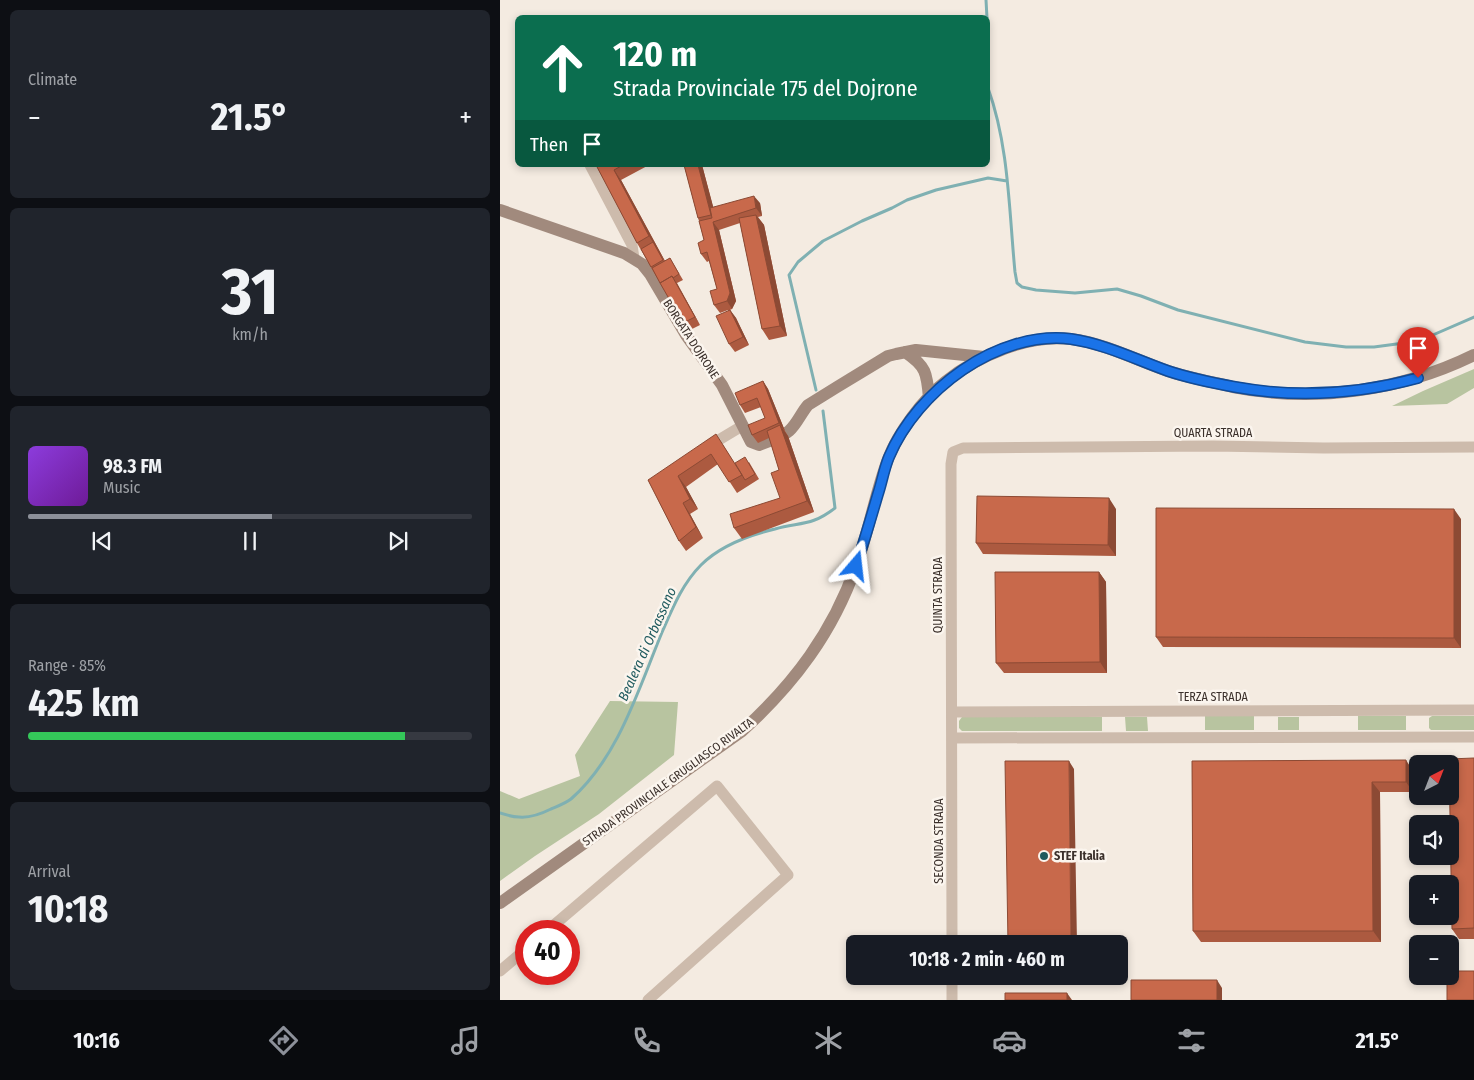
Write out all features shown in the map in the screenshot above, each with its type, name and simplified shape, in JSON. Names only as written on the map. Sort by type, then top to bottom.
[{"type":"street","name":"BORGATA DOJRONE","points":[[591,167],[632,244],[634,258]]},
{"type":"street","name":"BORGATA DOJRONE","points":[[500,210],[634,258],[650,274],[686,335],[722,385],[742,426],[751,442],[755,444],[759,445],[785,434],[808,405],[888,356],[916,350],[984,358]]},
{"type":"street","name":"STRADA PROVINCIALE GRUGLIASCO RIVALTA","points":[[500,903],[742,731],[763,712],[801,669],[818,646],[838,609],[856,566],[889,458],[901,435],[929,398],[955,374],[984,358],[1017,345],[1044,339],[1070,339],[1092,344],[1171,372],[1235,387],[1289,393],[1333,393],[1390,385],[1432,374],[1474,355]]},
{"type":"street","points":[[905,352],[917,360],[925,371],[929,398]]},
{"type":"street","points":[[701,450],[742,426]]},
{"type":"street","name":"QUARTA STRADA","points":[[953,452],[963,448],[1474,447]]},
{"type":"street","name":"QUINTA STRADA","points":[[952,738],[951,464],[953,452]]},
{"type":"street","name":"TERZA STRADA","points":[[952,712],[1474,710]]},
{"type":"street","points":[[952,738],[1474,737]]},
{"type":"street","name":"SECONDA STRADA","points":[[952,738],[952,935]]},
{"type":"street","points":[[560,920],[717,786],[788,875],[648,1000]]},
{"type":"street","points":[[500,971],[515,958]]},
{"type":"street","points":[[952,985],[952,1000]]},
{"type":"green space","points":[[1474,369],[1474,388],[1447,404],[1392,406],[1423,391]]},
{"type":"green space","points":[[610,701],[678,702],[674,755],[599,814],[500,881],[500,791],[519,799],[580,776],[575,755]]},
{"type":"green space","points":[[1205,716],[1254,716],[1254,730],[1205,730]]},
{"type":"green space","points":[[1358,716],[1406,716],[1406,730],[1358,730]]},
{"type":"green space","points":[[1432,716],[1474,716],[1474,730],[1431,730],[1429,728],[1429,718]]},
{"type":"green space","points":[[962,717],[1102,717],[1102,731],[962,731],[959,728],[959,721]]},
{"type":"green space","points":[[1125,717],[1147,717],[1148,731],[1126,731]]},
{"type":"green space","points":[[1278,717],[1299,717],[1299,730],[1278,730]]},
{"type":"building","points":[[597,167],[619,167],[614,170],[649,236],[637,243]]},
{"type":"building","points":[[685,167],[699,167],[711,215],[698,218]]},
{"type":"building","points":[[754,196],[756,208],[713,222],[730,293],[727,301],[714,305],[710,291],[717,289],[707,252],[701,254],[698,243],[704,240],[699,221],[712,218],[710,208]]},
{"type":"building","points":[[756,215],[780,326],[762,329],[739,218]]},
{"type":"building","points":[[653,242],[663,260],[651,267],[641,249]]},
{"type":"building","points":[[670,258],[679,274],[660,283],[652,268]]},
{"type":"building","points":[[672,276],[695,317],[683,323],[660,283]]},
{"type":"building","points":[[730,310],[743,337],[729,344],[716,316]]},
{"type":"building","points":[[763,381],[779,423],[752,435],[748,425],[765,418],[757,398],[740,405],[735,393]]},
{"type":"building","points":[[780,425],[807,501],[734,528],[730,514],[780,498],[771,473],[779,470],[767,431]]},
{"type":"building","points":[[716,434],[742,475],[729,482],[711,454],[678,476],[690,499],[683,503],[696,527],[679,541],[648,480]]},
{"type":"building","points":[[745,457],[755,474],[745,480],[735,463]]},
{"type":"building","points":[[977,496],[1109,498],[1108,545],[976,543]]},
{"type":"building","points":[[1156,508],[1454,509],[1454,638],[1156,637]]},
{"type":"building","points":[[995,572],[1099,572],[1100,662],[996,663]]},
{"type":"building","points":[[1474,758],[1474,928],[1452,929],[1452,925],[1459,925],[1459,875],[1451,875],[1451,865],[1459,865],[1459,815],[1450,815],[1450,805],[1459,805],[1459,759]]},
{"type":"building","points":[[1406,760],[1406,782],[1372,782],[1373,931],[1193,931],[1192,761]]},
{"type":"building","name":"STEF Italia","points":[[1005,761],[1069,761],[1071,935],[1008,935]]},
{"type":"building","points":[[1459,971],[1474,971],[1474,1000],[1447,1000],[1447,985],[1459,985]]},
{"type":"building","points":[[1131,980],[1217,980],[1217,1000],[1131,1000]]},
{"type":"building","points":[[1005,993],[1067,993],[1067,1000],[1005,1000]]},
{"type":"waterway","points":[[986,0],[987,15]]},
{"type":"waterway","points":[[990,94],[1004,156],[1015,272],[1017,283],[1022,287],[1075,293],[1117,289],[1178,310],[1305,342],[1346,347],[1374,347],[1419,341],[1474,317]]},
{"type":"waterway","name":"Bealera di Orbassano","points":[[816,390],[789,275],[798,262],[823,241],[907,200],[936,190],[988,178],[1007,181]]},
{"type":"waterway","name":"Bealera di Orbassano","points":[[500,813],[523,817],[539,814],[569,800],[588,782],[615,742],[675,604],[684,587],[701,565],[717,552],[736,542],[765,531],[813,521],[835,508],[823,411]]},
{"type":"place","name":"STEF Italia","points":[[1044,856]]},
{"type":"route","points":[[856,566],[889,458],[901,435],[916,413],[943,383],[961,370],[984,358],[1017,345],[1044,339],[1070,339],[1092,344],[1171,372],[1235,387],[1289,393],[1333,393],[1390,385],[1418,378]]}]
